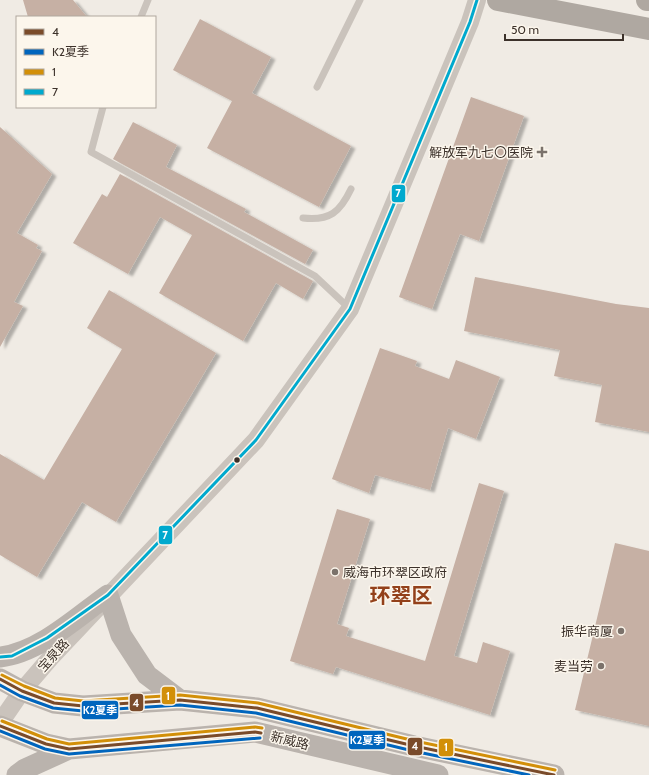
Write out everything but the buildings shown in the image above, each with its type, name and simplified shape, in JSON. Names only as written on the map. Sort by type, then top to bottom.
[{"type":"main road","points":[[498,0],[649,29]]},
{"type":"main road","points":[[0,657],[12,656],[47,638],[108,595],[121,635],[147,675],[180,700]]},
{"type":"main road","name":"新威路","points":[[0,679],[22,691],[54,703],[83,706],[180,700],[257,708],[395,741],[554,775]]},
{"type":"main road","name":"新威路","points":[[0,724],[46,744],[69,749],[255,732],[438,775]]},
{"type":"main road","points":[[17,775],[25,769],[69,749]]},
{"type":"main road","points":[[34,775],[69,749]]},
{"type":"street","name":"宝泉路","points":[[0,724],[22,691],[108,595],[256,440],[350,309],[467,30],[477,0]]},
{"type":"lane","points":[[141,16],[148,0]]},
{"type":"lane","points":[[317,88],[360,0]]},
{"type":"lane","points":[[103,108],[91,152],[315,276],[350,309]]},
{"type":"lane","points":[[303,218],[316,220],[332,215],[344,203],[351,189]]},
{"type":"lane","points":[[390,764],[395,741]]},
{"type":"transit line","name":"7","points":[[0,657],[12,656],[47,638],[108,595],[256,440],[350,309],[470,22],[477,0]]},
{"type":"transit line","name":"1","points":[[2,675],[24,686],[55,698],[83,701],[180,695],[258,703],[415,741],[555,770]]},
{"type":"transit line","name":"4","points":[[0,679],[22,691],[54,703],[83,706],[180,700],[257,708],[414,746],[554,775]]},
{"type":"transit line","name":"K2夏季","points":[[0,685],[20,696],[53,708],[83,711],[180,705],[256,713],[413,751],[529,775]]},
{"type":"transit line","name":"1","points":[[2,721],[47,739],[69,744],[255,727],[262,728]]},
{"type":"transit line","name":"4","points":[[0,726],[46,744],[69,749],[255,732],[261,733]]},
{"type":"transit line","name":"K2夏季","points":[[0,731],[45,749],[69,754],[260,738]]},
{"type":"place","name":"解放军九七〇医院","points":[[542,152]]},
{"type":"place","name":"威海市环翠区政府","points":[[335,572]]},
{"type":"place","name":"振华商厦","points":[[621,631]]},
{"type":"place","name":"麦当劳","points":[[601,666]]},
{"type":"district","name":"环翠区","points":[[401,596]]}]
